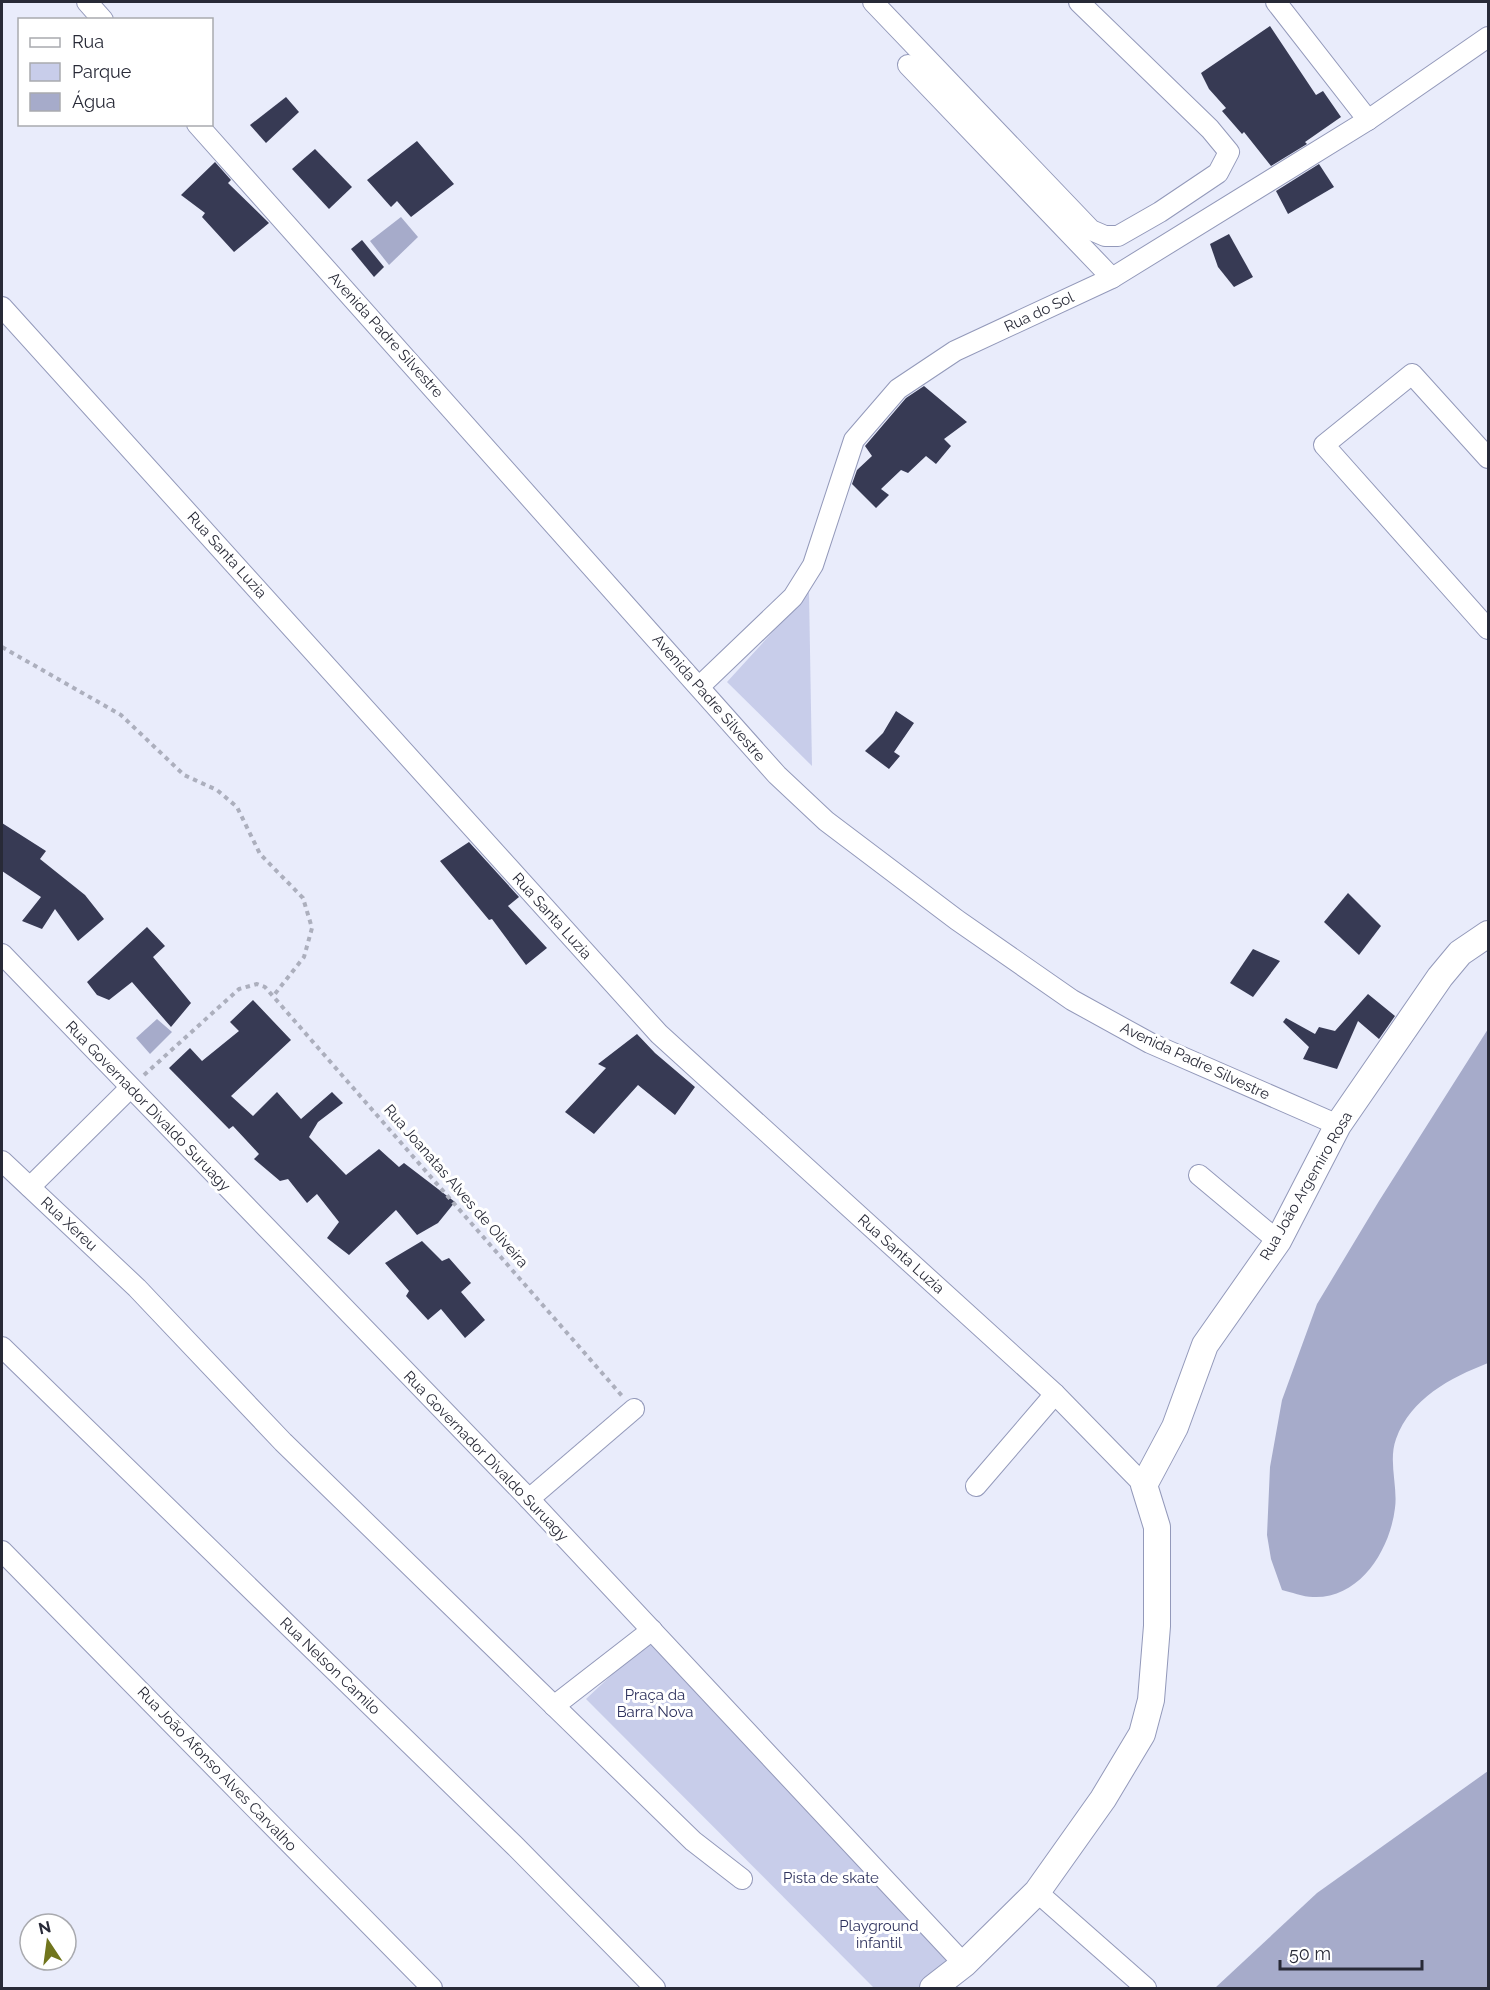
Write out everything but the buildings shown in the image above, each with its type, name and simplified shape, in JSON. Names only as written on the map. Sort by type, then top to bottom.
[{"type":"street","points":[[87,2],[101,18]]},
{"type":"street","points":[[873,2],[1091,230],[1105,236],[1118,236],[1160,212],[1218,173],[1229,152],[1210,129],[1079,2]]},
{"type":"street","points":[[1276,2],[1368,120]]},
{"type":"street","name":"Rua do Sol","points":[[700,686],[794,597],[813,565],[854,440],[898,389],[955,351],[1112,278],[1368,120],[1488,37]]},
{"type":"street","points":[[908,65],[1112,278]]},
{"type":"street","name":"Avenida Padre Silvestre","points":[[199,126],[777,775],[826,821],[957,920],[1072,1000],[1150,1044],[1338,1125]]},
{"type":"street","points":[[1160,212],[1180,236]]},
{"type":"street","name":"Rua Santa Luzia","points":[[2,307],[659,1034],[1054,1394],[1144,1485]]},
{"type":"street","points":[[1488,458],[1412,374],[1324,445],[1488,629]]},
{"type":"street","name":"Rua João Argemiro Rosa","points":[[1144,1485],[1175,1427],[1205,1345],[1278,1241],[1338,1125],[1440,977],[1460,953],[1488,934]]},
{"type":"street","name":"Rua Governador Divaldo Suruagy","points":[[2,954],[529,1499],[964,1964]]},
{"type":"street","points":[[30,1187],[130,1088]]},
{"type":"street","name":"Rua Xereu","points":[[2,1161],[137,1288],[283,1442],[693,1841],[742,1879]]},
{"type":"street","points":[[1199,1175],[1278,1241]]},
{"type":"street","name":"Rua Nelson Camilo","points":[[2,1347],[515,1845],[655,1989]]},
{"type":"street","points":[[976,1486],[1054,1394]]},
{"type":"street","points":[[529,1499],[634,1409]]},
{"type":"street","points":[[933,1989],[964,1964],[1037,1892],[1103,1799],[1142,1734],[1151,1700],[1156,1626],[1157,1527],[1144,1485]]},
{"type":"street","name":"Rua João Afonso Alves Carvalho","points":[[2,1551],[432,1989]]},
{"type":"street","points":[[554,1706],[652,1630]]},
{"type":"street","points":[[1037,1892],[1146,1989]]},
{"type":"path","points":[[2,648],[121,715],[184,775],[217,790],[237,807],[260,854],[303,898],[312,928],[304,957],[274,995]]},
{"type":"path","name":"Rua Joanatas Alves de Oliveira","points":[[130,1088],[239,989],[257,984],[265,987],[634,1409]]},
{"type":"green space","points":[[809,592],[812,766],[727,682]]},
{"type":"green space","name":"Praça da Barra Nova","points":[[654,1635],[966,1965],[924,1988],[874,1988],[586,1699]]},
{"type":"water","points":[[401,217],[418,237],[389,265],[370,241]]},
{"type":"water","points":[[157,1019],[172,1032],[150,1054],[136,1038]]},
{"type":"water","points":[[1488,1029],[1488,1363],[1460,1375],[1433,1391],[1411,1412],[1403,1425],[1396,1439],[1393,1456],[1396,1500],[1392,1524],[1387,1540],[1370,1569],[1345,1590],[1330,1595],[1309,1597],[1282,1590],[1271,1559],[1267,1535],[1270,1467],[1282,1400],[1317,1304]]},
{"type":"water","points":[[1488,1771],[1488,1988],[1215,1988],[1317,1893]]},
{"type":"park label","name":"Pista de skate","points":[[831,1878]]},
{"type":"park label","name":"Playground infantil","points":[[879,1934]]}]
